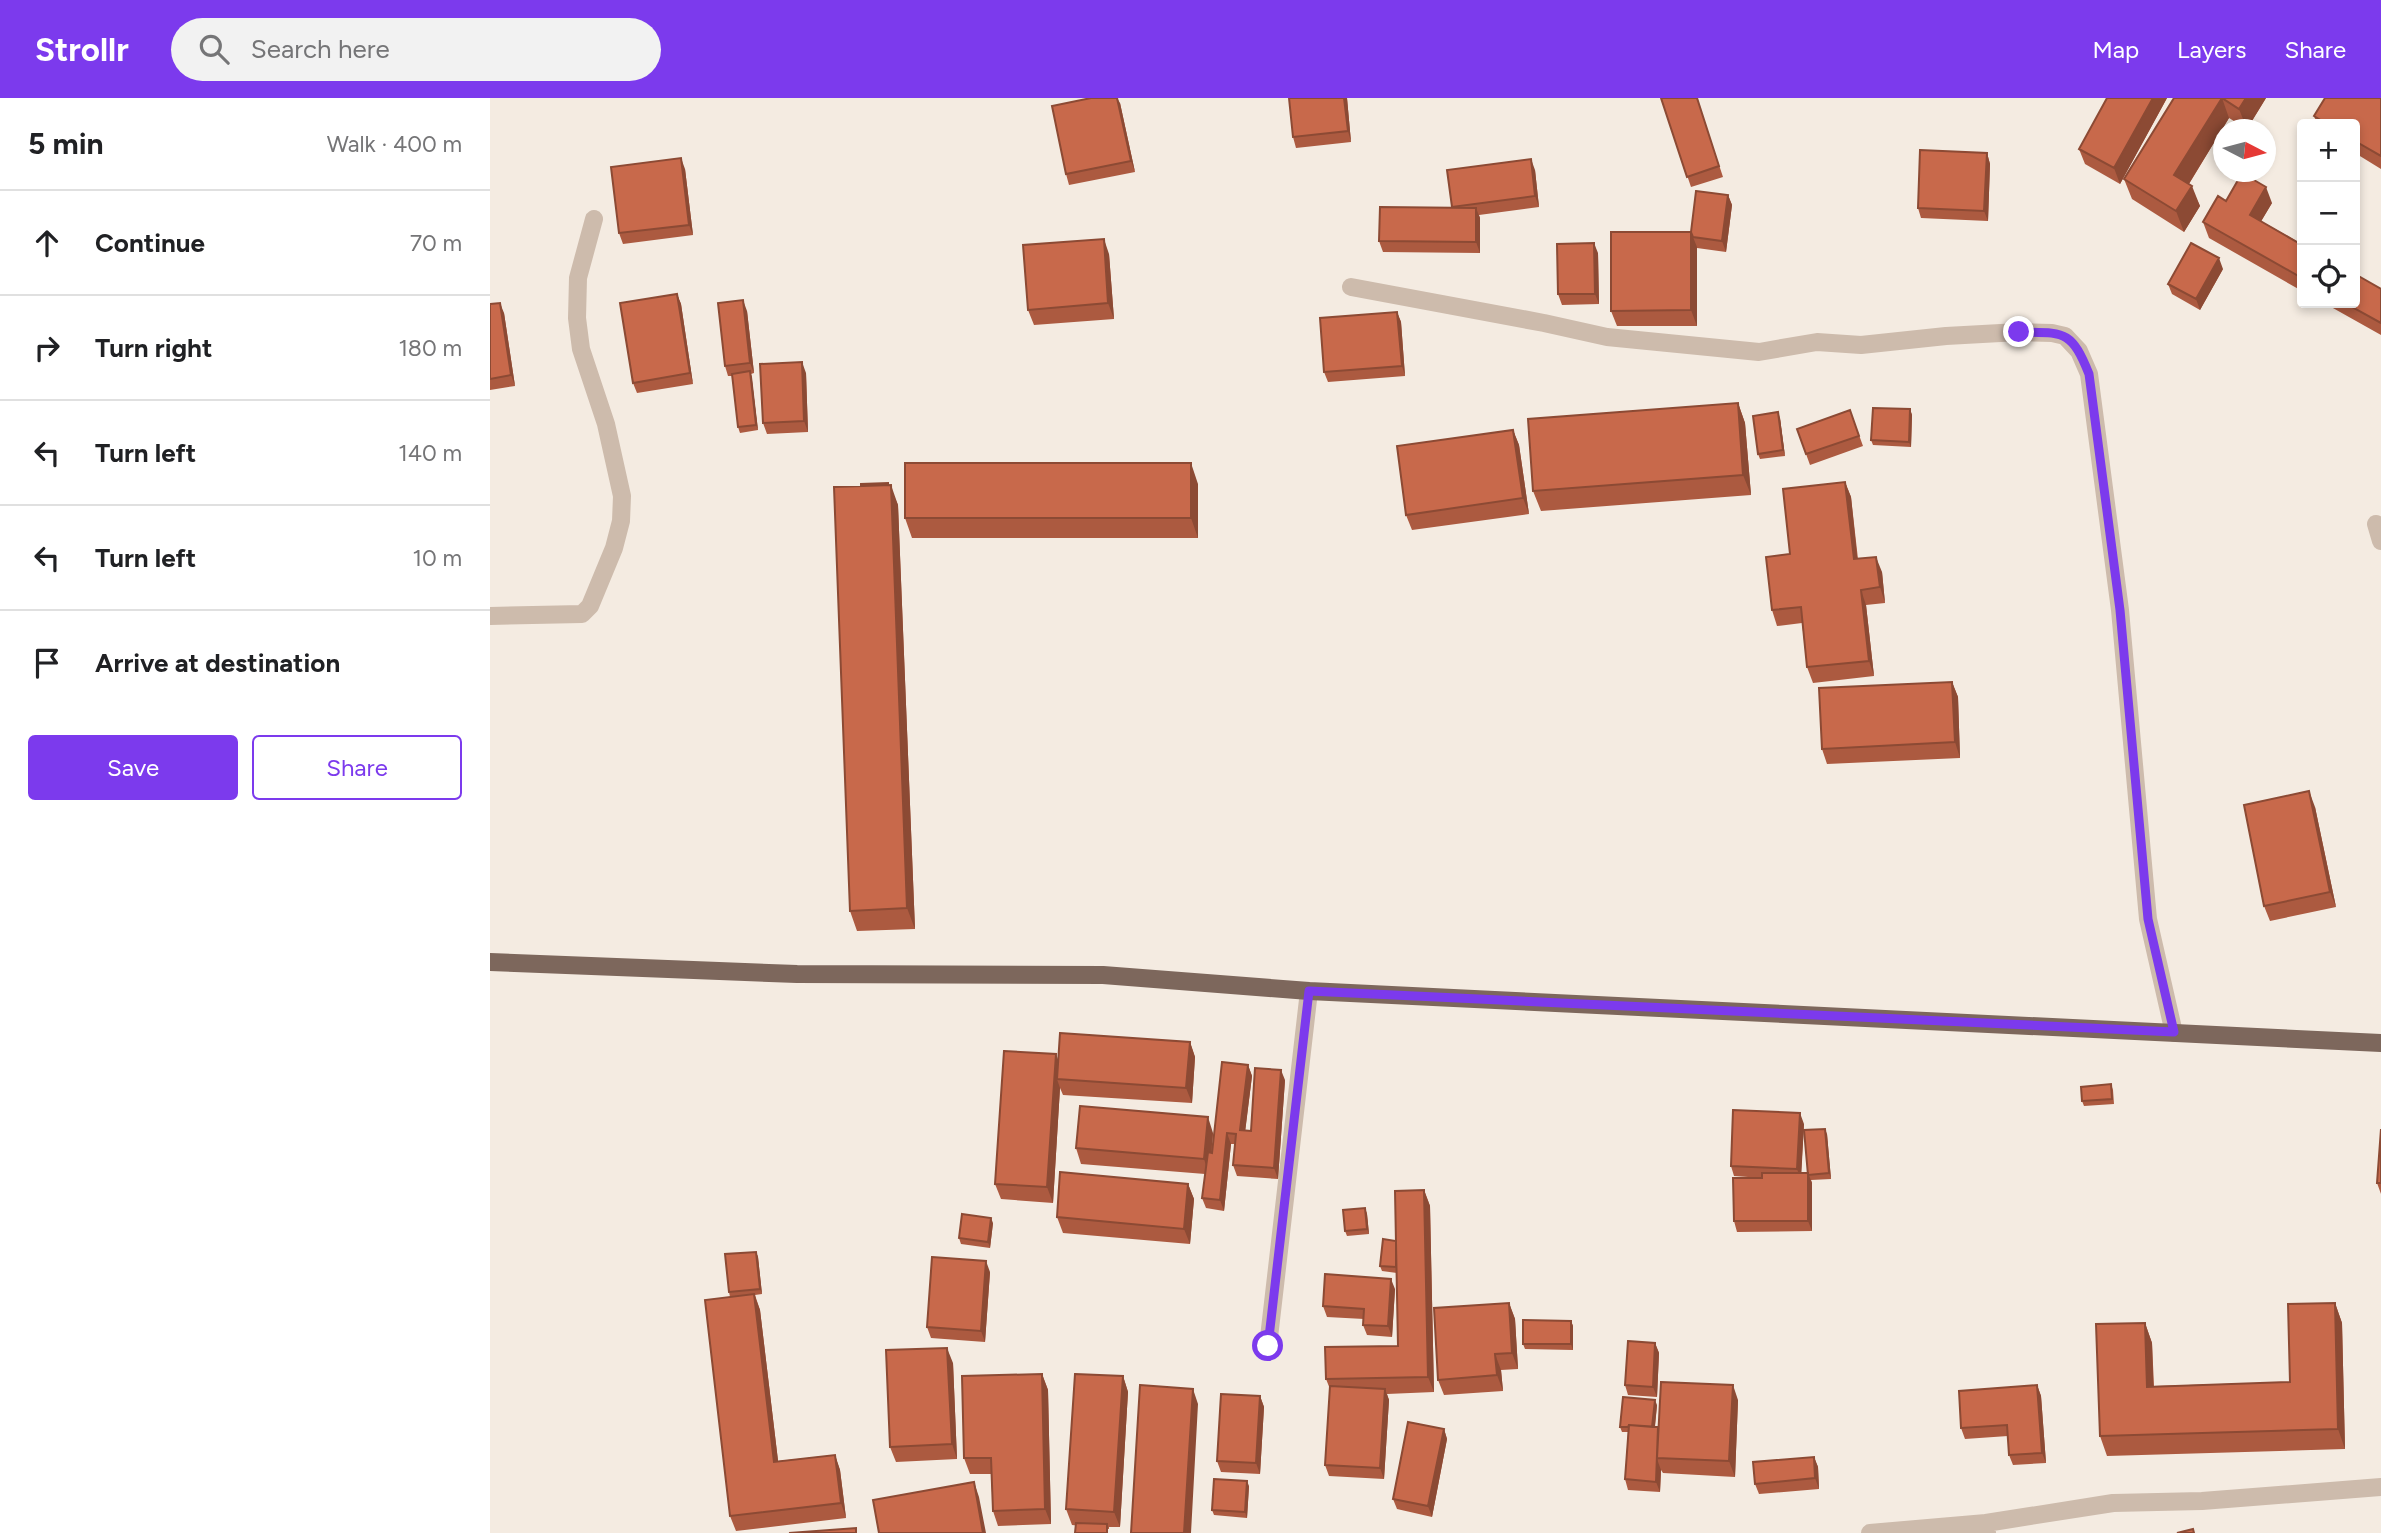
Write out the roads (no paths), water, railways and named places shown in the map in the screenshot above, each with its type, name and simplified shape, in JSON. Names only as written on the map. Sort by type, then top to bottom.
[{"type":"main road","points":[[490,962],[797,974],[1103,975],[1309,991],[2381,1043]]},
{"type":"street","points":[[490,616],[582,614],[590,606],[614,548],[621,521],[622,496],[606,424],[581,349],[577,318],[578,278],[594,219]]},
{"type":"street","points":[[1351,287],[1607,337],[1759,352],[1817,342],[1861,345],[2019,332],[2065,336],[2080,351],[2089,374],[2120,610],[2148,919],[2174,1032]]},
{"type":"street","points":[[1268,1346],[1309,991]]},
{"type":"street","points":[[1870,1533],[1987,1528],[2113,1503],[2202,1501],[2381,1487]]}]
